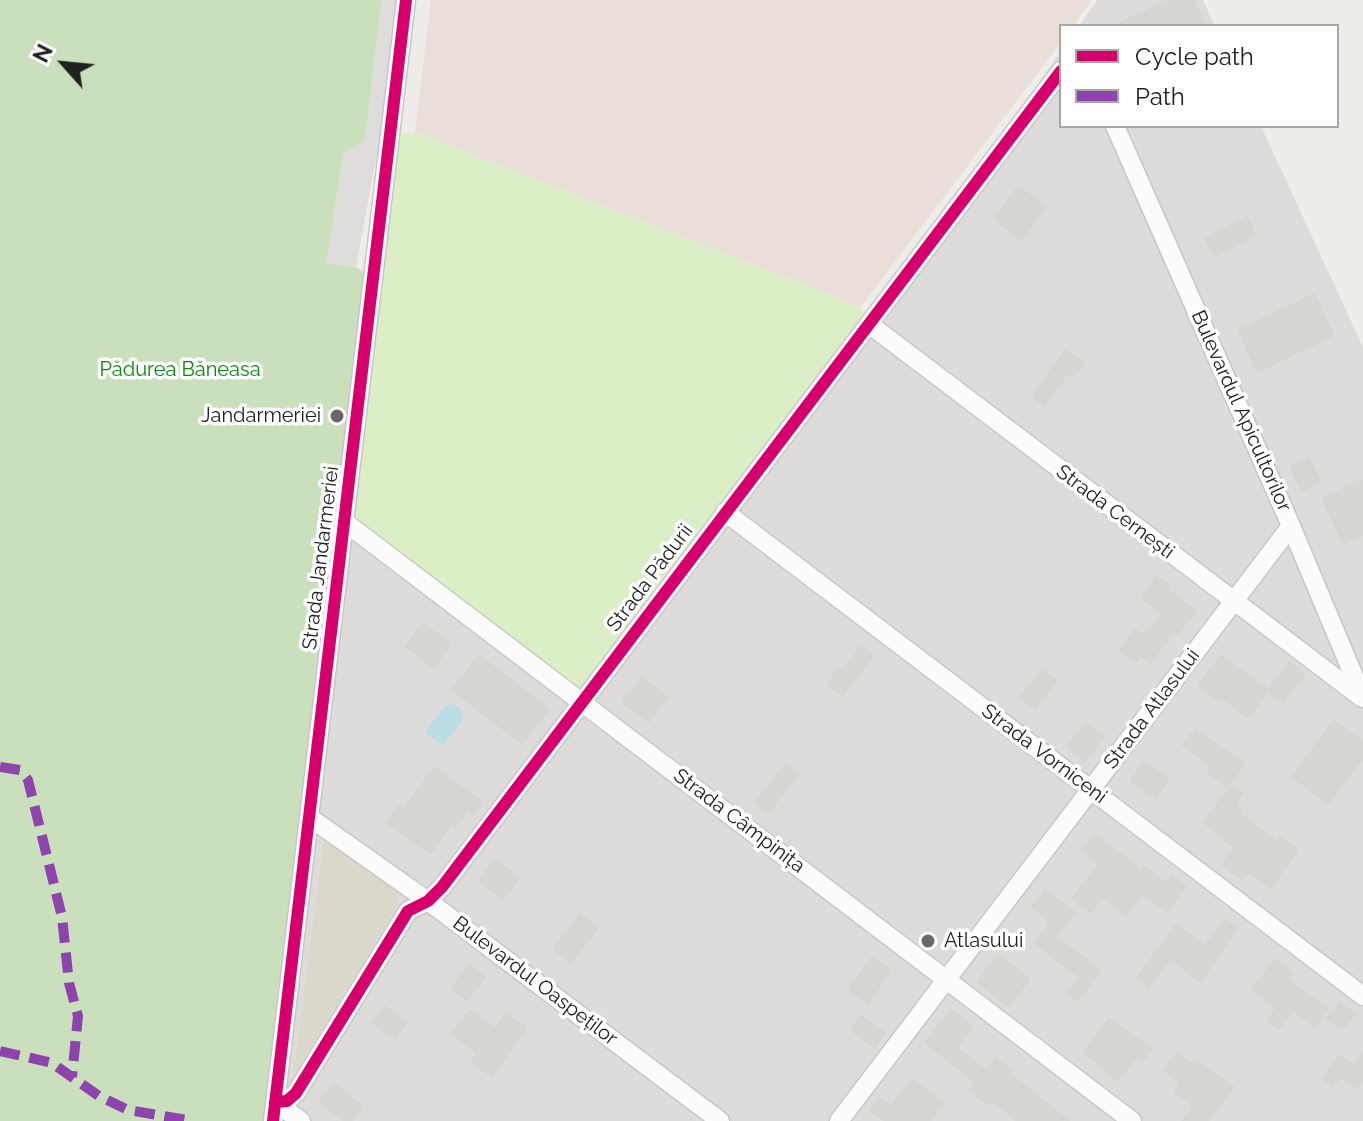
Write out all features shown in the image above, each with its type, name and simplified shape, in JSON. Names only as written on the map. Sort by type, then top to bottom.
[{"type":"street","name":"Strada Jandarmeriei","points":[[273,1121],[406,0]]},
{"type":"street","name":"Strada Pădurii","points":[[275,1102],[282,1103],[292,1098],[408,911],[428,901],[442,887],[1059,74]]},
{"type":"street","name":"Bulevardul Apicultorilor","points":[[1116,128],[1363,698]]},
{"type":"street","name":"Strada Cernești","points":[[869,324],[1363,698]]},
{"type":"street","name":"Strada Vorniceni","points":[[725,512],[1363,996]]},
{"type":"street","name":"Strada Câmpinița","points":[[346,523],[1132,1121]]},
{"type":"street","name":"Strada Atlasului","points":[[839,1121],[1291,526]]},
{"type":"street","name":"Bulevardul Oaspeților","points":[[309,817],[428,901],[720,1121]]},
{"type":"street","points":[[275,1102],[301,1121]]},
{"type":"shaded area","points":[[382,0],[406,0],[390,136],[376,158],[356,267],[326,263],[343,154],[365,140]]},
{"type":"shaded area","points":[[431,0],[1092,0],[1074,24],[1059,24],[1059,45],[861,307],[415,132]]},
{"type":"shaded area","points":[[1097,0],[1203,0],[1214,24],[1080,24]]},
{"type":"shaded area","points":[[1059,54],[1059,128],[1262,128],[1363,347],[1363,1121],[273,1121],[346,523],[869,324]]},
{"type":"shaded area","points":[[324,840],[394,890],[399,902],[293,1077]]},
{"type":"green space","name":"Pădurea Băneasa","points":[[0,0],[382,0],[365,141],[326,263],[356,267],[372,278],[273,1121],[0,1121]]},
{"type":"green space","points":[[415,132],[861,307],[869,324],[581,702],[346,523],[390,136]]},
{"type":"water","points":[[451,704],[459,707],[464,715],[442,746],[425,732],[444,707]]},
{"type":"building","points":[[1168,0],[1195,0],[1206,24],[1115,24]]},
{"type":"building","points":[[1018,185],[1047,206],[1022,241],[993,219]]},
{"type":"building","points":[[1248,216],[1257,236],[1214,257],[1204,238]]},
{"type":"building","points":[[1315,293],[1335,336],[1257,373],[1237,329]]},
{"type":"building","points":[[1065,349],[1085,362],[1074,378],[1068,374],[1045,407],[1031,397]]},
{"type":"building","points":[[1309,457],[1322,482],[1302,492],[1289,467]]},
{"type":"building","points":[[1363,479],[1363,535],[1343,545],[1321,498]]},
{"type":"building","points":[[1156,575],[1197,611],[1178,635],[1174,632],[1151,664],[1141,657],[1136,664],[1118,651],[1135,628],[1144,635],[1161,613],[1140,598]]},
{"type":"building","points":[[423,622],[452,644],[434,669],[404,646]]},
{"type":"building","points":[[861,645],[875,655],[843,697],[826,685],[839,666],[843,669]]},
{"type":"building","points":[[479,654],[550,709],[522,745],[451,690]]},
{"type":"building","points":[[1221,654],[1268,689],[1289,661],[1306,674],[1283,704],[1268,693],[1248,719],[1222,699],[1219,703],[1197,685]]},
{"type":"building","points":[[1042,668],[1058,680],[1035,710],[1019,698]]},
{"type":"building","points":[[642,676],[669,697],[649,723],[621,702]]},
{"type":"building","points":[[1334,719],[1363,741],[1363,759],[1328,805],[1291,777]]},
{"type":"building","points":[[1086,722],[1105,737],[1085,762],[1066,747]]},
{"type":"building","points":[[1195,728],[1246,764],[1227,788],[1206,772],[1210,767],[1181,745]]},
{"type":"building","points":[[1144,760],[1170,779],[1156,800],[1129,782]]},
{"type":"building","points":[[785,763],[800,774],[768,814],[754,803]]},
{"type":"building","points":[[434,766],[484,802],[474,816],[467,812],[455,829],[451,826],[431,855],[385,823],[398,805],[403,809]]},
{"type":"building","points":[[1232,784],[1244,794],[1237,803],[1244,808],[1240,813],[1277,841],[1280,836],[1299,850],[1271,889],[1248,873],[1242,881],[1221,865],[1233,848],[1202,822]]},
{"type":"building","points":[[1095,833],[1140,868],[1143,864],[1166,882],[1172,875],[1187,886],[1167,913],[1143,895],[1126,917],[1103,898],[1091,914],[1071,899],[1097,865],[1080,851]]},
{"type":"building","points":[[495,858],[520,878],[503,901],[478,881]]},
{"type":"building","points":[[1045,888],[1076,913],[1057,937],[1102,970],[1078,1002],[1066,993],[1078,977],[1033,943],[1049,922],[1030,907]]},
{"type":"building","points":[[580,913],[599,928],[571,964],[552,949]]},
{"type":"building","points":[[1225,918],[1238,928],[1201,983],[1170,960],[1149,988],[1136,978],[1176,923],[1205,945]]},
{"type":"building","points":[[998,954],[1031,979],[1008,1008],[976,982]]},
{"type":"building","points":[[872,956],[892,970],[868,1005],[847,990]]},
{"type":"building","points":[[1275,958],[1294,973],[1289,979],[1329,1009],[1315,1028],[1293,1011],[1279,1030],[1266,1021],[1275,1008],[1251,990]]},
{"type":"building","points":[[469,963],[486,977],[467,1002],[450,989]]},
{"type":"building","points":[[1339,1001],[1356,1014],[1342,1031],[1326,1019]]},
{"type":"building","points":[[384,1005],[408,1022],[395,1040],[371,1023]]},
{"type":"building","points":[[951,1008],[974,1027],[958,1047],[986,1069],[995,1057],[1071,1121],[1016,1121],[991,1101],[988,1106],[968,1091],[975,1083],[924,1043]]},
{"type":"building","points":[[470,1009],[495,1027],[506,1012],[528,1028],[492,1078],[470,1062],[476,1053],[451,1034]]},
{"type":"building","points":[[861,1014],[886,1033],[875,1049],[849,1030]]},
{"type":"building","points":[[1109,1017],[1153,1049],[1142,1064],[1136,1059],[1117,1082],[1083,1052]]},
{"type":"building","points":[[1177,1051],[1193,1064],[1197,1060],[1235,1087],[1209,1121],[1181,1121],[1192,1106],[1173,1091],[1179,1083],[1162,1070]]},
{"type":"building","points":[[1363,1051],[1363,1082],[1357,1089],[1341,1078],[1333,1088],[1321,1079],[1339,1054],[1353,1064]]},
{"type":"building","points":[[912,1078],[945,1103],[931,1121],[883,1121],[869,1110],[879,1096],[891,1105]]},
{"type":"building","points":[[334,1082],[364,1106],[353,1121],[343,1121],[318,1102]]},
{"type":"marked path","points":[[0,767],[20,770],[28,780],[62,917],[69,983],[78,1016],[72,1077]]},
{"type":"marked path","points":[[0,1051],[52,1063],[99,1096],[128,1110],[193,1121]]},
{"type":"cycle path","points":[[273,1121],[406,0]]},
{"type":"cycle path","points":[[275,1102],[287,1101],[296,1093],[408,911],[428,901],[442,887],[1059,74]]},
{"type":"place","name":"Jandarmeriei","points":[[337,416]]},
{"type":"place","name":"Atlasului","points":[[928,941]]}]
